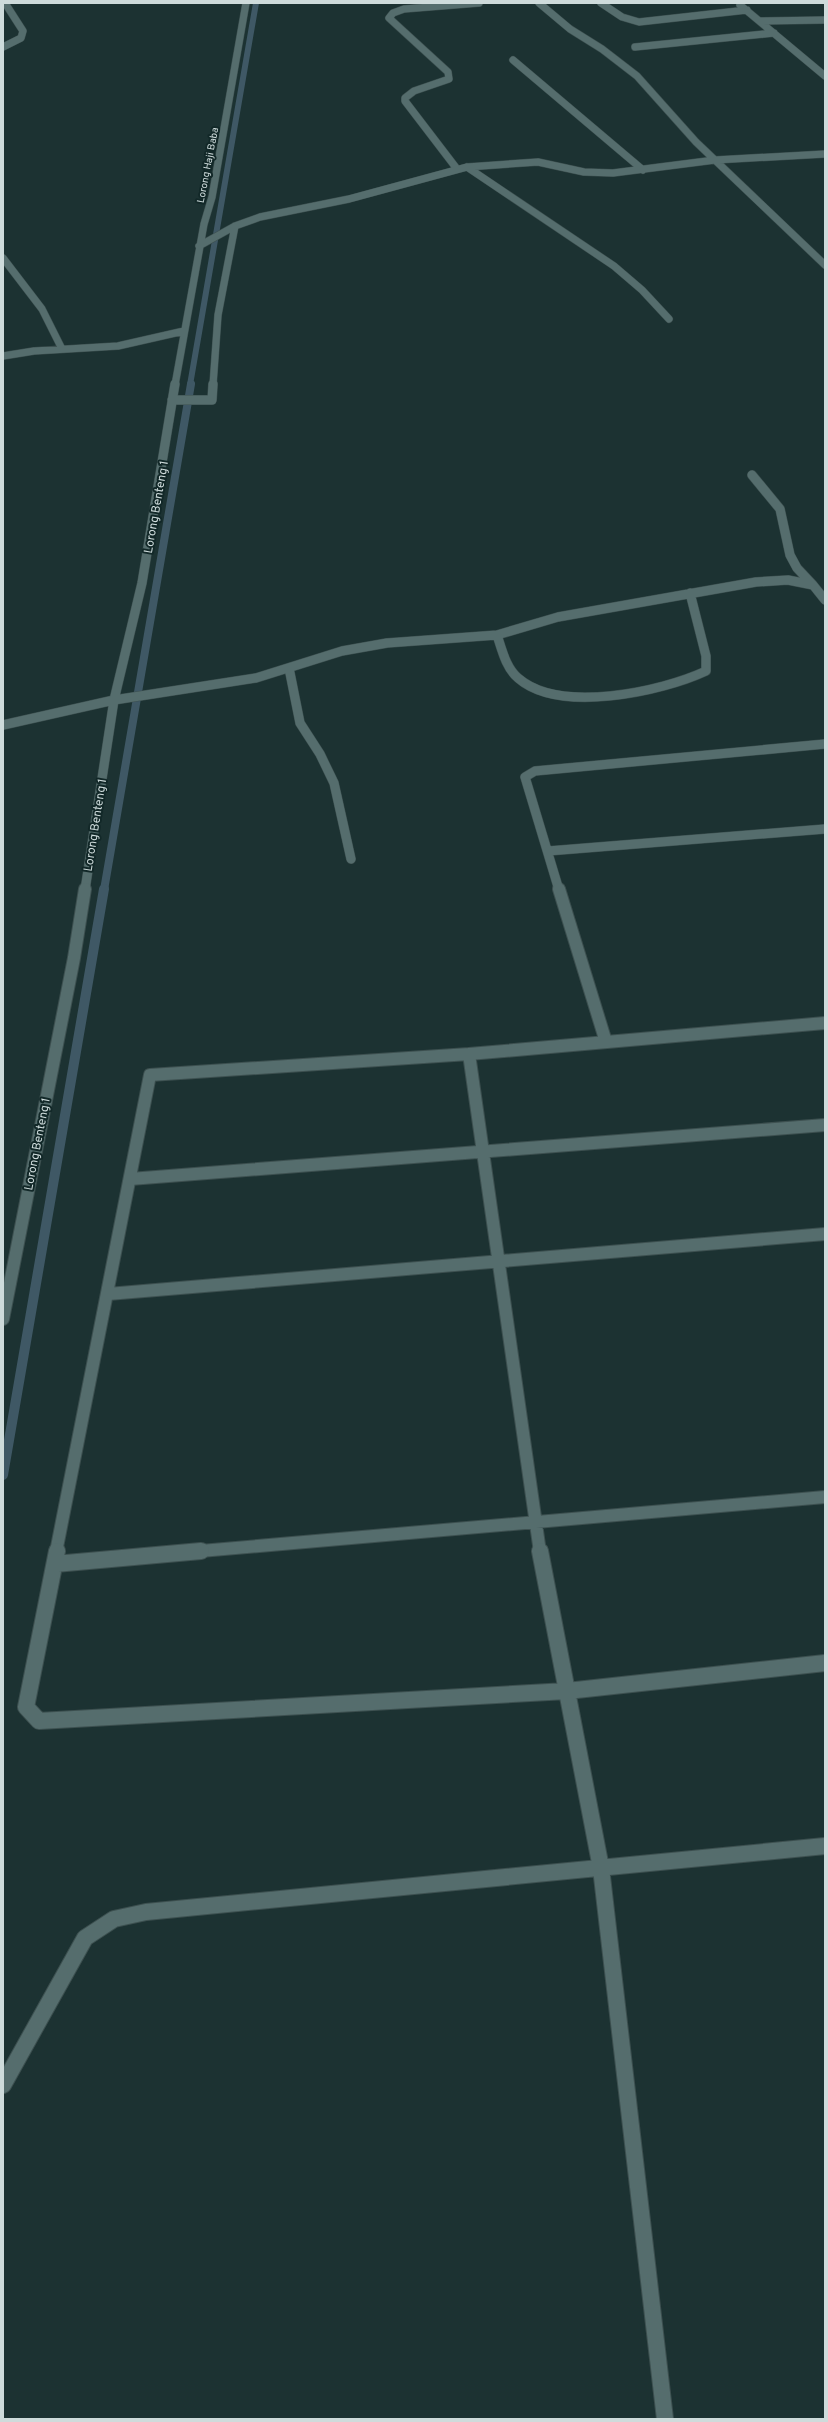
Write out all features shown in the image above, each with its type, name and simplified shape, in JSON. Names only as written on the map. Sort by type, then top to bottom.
[{"type":"street","points":[[3,46],[21,38],[23,31],[5,3]]},
{"type":"street","name":"Lorong Haji Baba","points":[[184,331],[199,246],[212,197],[246,3]]},
{"type":"street","points":[[457,169],[405,101],[408,94],[445,82],[449,79],[448,72],[389,18],[393,13],[404,9],[479,3]]},
{"type":"street","points":[[539,3],[570,29],[602,49],[637,76],[696,142],[825,265]]},
{"type":"street","points":[[602,3],[621,18],[632,22],[646,22],[747,10]]},
{"type":"street","points":[[738,3],[825,76]]},
{"type":"street","points":[[761,22],[825,20]]},
{"type":"street","points":[[635,47],[774,33]]},
{"type":"street","points":[[513,60],[570,111],[606,136],[643,170]]},
{"type":"street","points":[[199,246],[232,227],[260,216],[349,199],[466,167],[538,162],[584,172],[613,173],[715,160],[825,154]]},
{"type":"street","points":[[466,167],[608,262],[642,290],[669,319]]},
{"type":"street","points":[[175,400],[212,400],[218,315],[232,227]]},
{"type":"street","points":[[3,258],[42,309],[62,349]]},
{"type":"street","points":[[3,356],[62,349],[118,346],[184,331]]},
{"type":"street","name":"Lorong Benteng 1","points":[[3,1319],[74,958],[114,700],[142,583],[175,400],[184,331]]},
{"type":"street","points":[[752,475],[783,515],[786,546],[796,569],[813,585],[825,600]]},
{"type":"street","points":[[3,725],[114,700],[256,678],[342,651],[387,643],[497,635],[558,617],[756,582],[788,580],[813,585]]},
{"type":"street","points":[[497,635],[510,667],[522,682],[550,693],[570,697],[603,695],[674,682],[695,677],[706,671],[706,656],[690,593]]},
{"type":"street","points":[[289,668],[300,723],[320,754],[334,783],[351,859]]},
{"type":"street","points":[[606,1042],[525,777],[535,771],[825,744]]},
{"type":"street","points":[[548,851],[825,829]]},
{"type":"street","points":[[825,1023],[469,1054],[150,1075],[26,1707],[39,1721],[567,1691],[825,1663]]},
{"type":"street","points":[[469,1054],[535,1522],[601,1868],[660,2363],[664,2419]]},
{"type":"street","points":[[130,1179],[825,1125]]},
{"type":"street","points":[[108,1294],[825,1234]]},
{"type":"street","points":[[55,1564],[825,1497]]},
{"type":"street","points":[[3,2085],[85,1938],[114,1919],[146,1912],[825,1846]]},
{"type":"waterway","points":[[190,385],[256,3]]},
{"type":"waterway","points":[[104,890],[191,384]]},
{"type":"waterway","points":[[3,1475],[104,889]]}]
